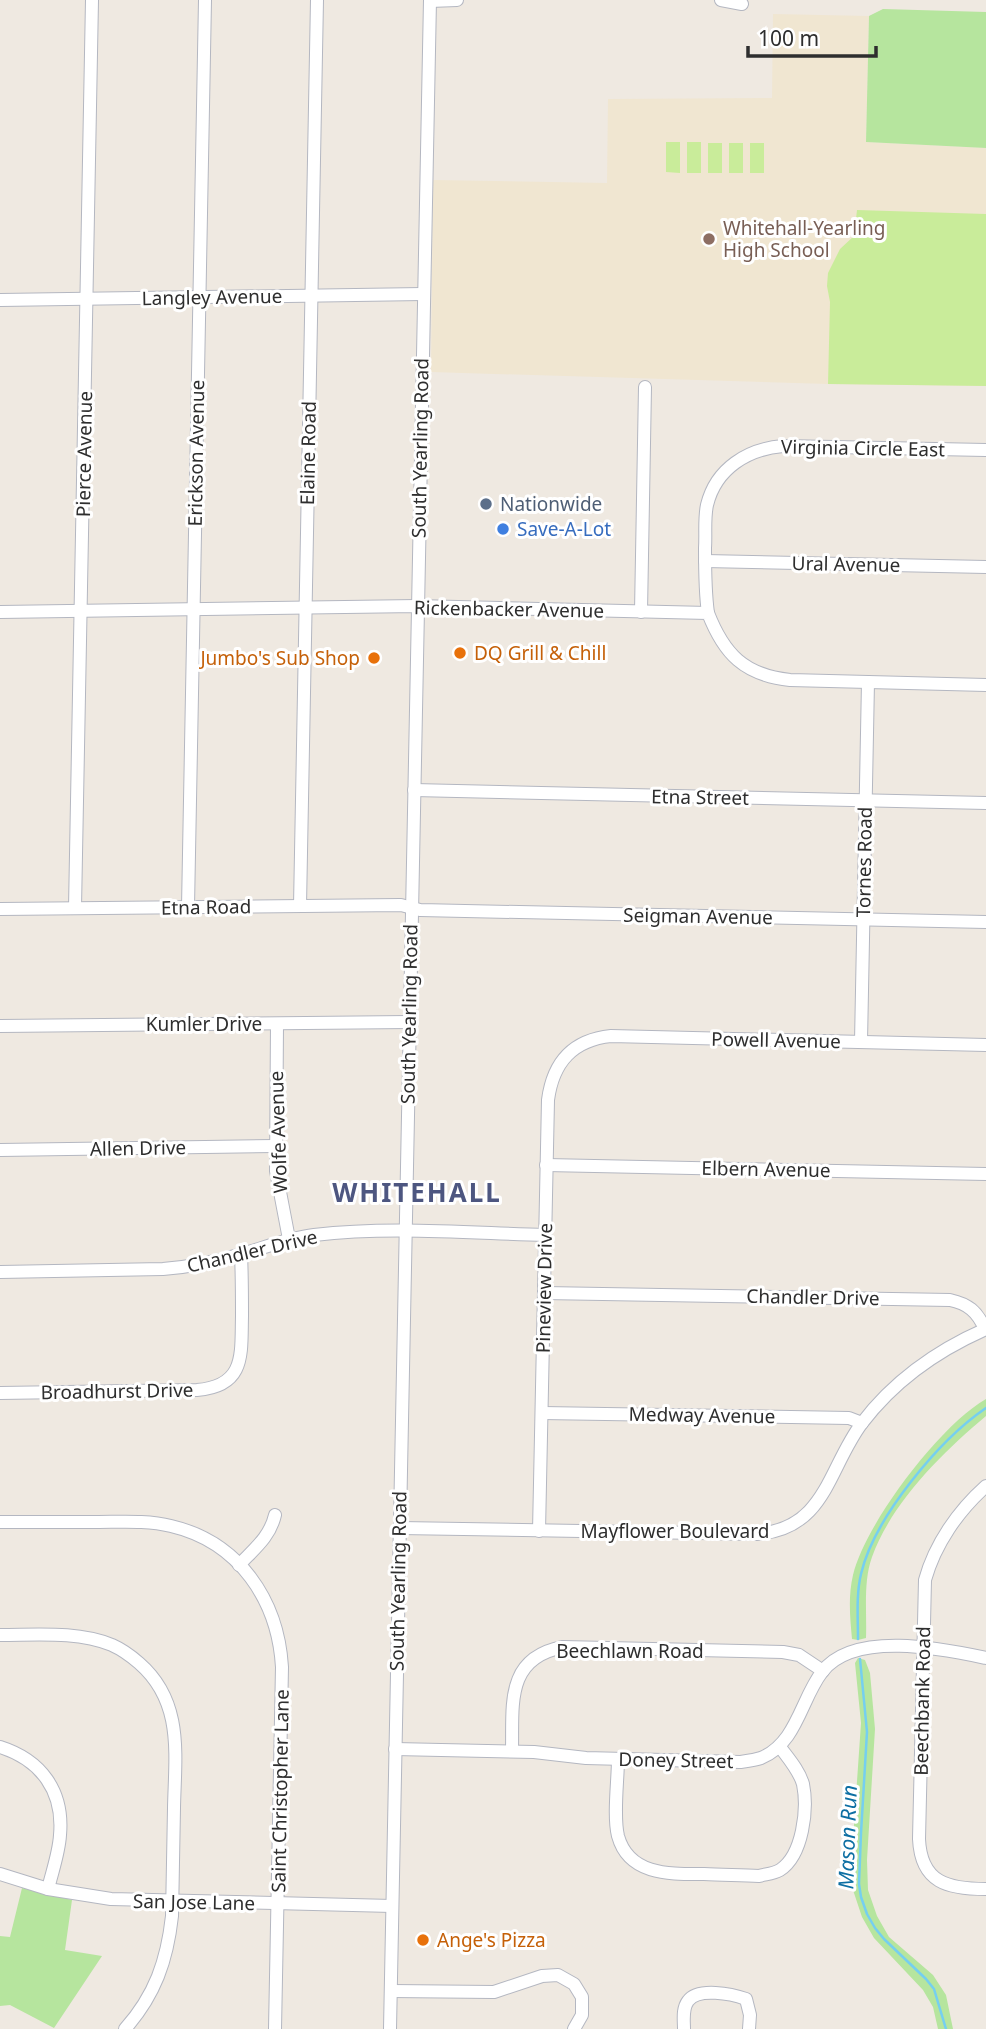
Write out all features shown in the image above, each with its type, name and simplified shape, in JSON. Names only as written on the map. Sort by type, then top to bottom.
[{"type":"street","name":"Pierce Avenue","points":[[75,908],[92,0]]},
{"type":"street","name":"Erickson Avenue","points":[[188,907],[205,0]]},
{"type":"street","name":"Elaine Road","points":[[300,906],[317,0]]},
{"type":"street","points":[[429,1],[457,0]]},
{"type":"street","points":[[721,0],[742,4]]},
{"type":"street","name":"South Yearling Road","points":[[390,2029],[429,1]]},
{"type":"street","name":"Langley Avenue","points":[[0,300],[423,294]]},
{"type":"street","points":[[641,612],[645,387]]},
{"type":"street","name":"Virginia Circle East","points":[[708,614],[705,561],[707,506],[726,471],[746,455],[783,446],[986,450]]},
{"type":"street","name":"Ural Avenue","points":[[705,561],[986,567]]},
{"type":"street","name":"Rickenbacker Avenue","points":[[0,612],[417,606],[708,614]]},
{"type":"street","points":[[708,614],[724,647],[742,664],[765,676],[790,680],[986,685]]},
{"type":"street","name":"Tornes Road","points":[[861,1042],[868,682]]},
{"type":"street","name":"Etna Street","points":[[414,790],[986,803]]},
{"type":"street","name":"Etna Road","points":[[0,909],[401,905],[411,908]]},
{"type":"street","name":"Seigman Avenue","points":[[411,908],[986,922]]},
{"type":"street","name":"Kumler Drive","points":[[0,1026],[409,1022]]},
{"type":"street","name":"Wolfe Avenue","points":[[277,1024],[275,1171],[289,1239]]},
{"type":"street","name":"Powell Avenue","points":[[570,1052],[589,1040],[611,1036],[986,1045]]},
{"type":"street","name":"Pineview Drive","points":[[540,1531],[549,1087],[554,1073],[570,1052]]},
{"type":"street","name":"Allen Drive","points":[[0,1150],[275,1146]]},
{"type":"street","name":"Elbern Avenue","points":[[547,1164],[986,1174]]},
{"type":"street","name":"Chandler Drive","points":[[0,1272],[175,1268],[209,1264],[289,1239],[340,1233],[404,1231],[545,1235]]},
{"type":"street","name":"Broadhurst Drive","points":[[0,1394],[197,1390],[223,1383],[233,1374],[240,1361],[243,1279],[241,1254]]},
{"type":"street","name":"Chandler Drive","points":[[544,1293],[950,1300],[968,1305],[981,1319],[985,1329]]},
{"type":"street","name":"Mayflower Boulevard","points":[[400,1528],[757,1534],[783,1529],[797,1522],[816,1505],[846,1448],[862,1423],[885,1397],[916,1369],[941,1352],[985,1329]]},
{"type":"street","name":"Medway Avenue","points":[[542,1413],[849,1418],[862,1423]]},
{"type":"street","name":"Beechbank Road","points":[[986,1486],[958,1516],[937,1549],[925,1580],[919,1839],[922,1858],[930,1872],[942,1883],[960,1889],[986,1889]]},
{"type":"street","points":[[239,1564],[265,1538],[275,1515]]},
{"type":"street","name":"Saint Christopher Lane","points":[[0,1522],[156,1523],[185,1531],[203,1539],[239,1564],[265,1599],[277,1628],[281,1647],[282,1680],[275,2029]]},
{"type":"street","points":[[0,1635],[69,1636],[93,1639],[114,1646],[150,1673],[169,1705],[176,1742],[170,1938],[149,1997],[125,2029]]},
{"type":"street","name":"Beechlawn Road","points":[[512,1751],[513,1694],[516,1683],[529,1662],[539,1654],[551,1650],[563,1647],[783,1652],[799,1655],[822,1671]]},
{"type":"street","points":[[618,1759],[616,1825],[624,1850],[633,1861],[643,1867],[668,1874],[771,1874],[781,1869],[796,1851],[804,1813],[803,1784],[780,1747],[822,1671],[832,1662],[855,1650],[879,1647],[936,1648],[986,1658]]},
{"type":"street","points":[[0,1747],[28,1759],[55,1793],[60,1813],[60,1837],[48,1889]]},
{"type":"street","name":"Doney Street","points":[[395,1749],[512,1751],[586,1759],[740,1762],[761,1758],[780,1747]]},
{"type":"street","name":"San Jose Lane","points":[[0,1874],[48,1889],[111,1899],[392,1906]]},
{"type":"street","points":[[390,1991],[494,1992],[542,1976],[558,1975],[574,1983],[582,1997],[582,2015],[574,2029]]},
{"type":"street","points":[[684,2029],[683,2014],[688,2001],[698,1994],[732,1994],[746,1999],[750,2015],[749,2029]]},
{"type":"shaded area","name":"Whitehall-Yearling High School","points":[[773,14],[869,16],[866,142],[986,148],[986,386],[431,372],[433,180],[607,183],[608,99],[772,98]]},
{"type":"green space","points":[[883,9],[986,12],[986,148],[866,142],[869,16]]},
{"type":"green space","points":[[666,142],[680,142],[680,173],[666,172]]},
{"type":"green space","points":[[687,142],[701,142],[701,173],[687,173]]},
{"type":"green space","points":[[708,143],[722,143],[722,173],[708,173]]},
{"type":"green space","points":[[729,143],[743,143],[743,173],[729,173]]},
{"type":"green space","points":[[750,143],[764,143],[764,173],[750,173]]},
{"type":"green space","points":[[857,210],[986,214],[986,386],[828,384],[828,273],[840,249],[854,236]]},
{"type":"green space","points":[[986,1399],[986,1416],[936,1462],[892,1517],[869,1567],[866,1638],[852,1639],[851,1583],[860,1554],[872,1530],[927,1453],[948,1430]]},
{"type":"green space","points":[[858,1658],[865,1660],[870,1673],[875,1729],[867,1860],[868,1890],[877,1916],[889,1937],[933,1975],[946,1995],[953,2029],[938,2029],[933,2007],[923,1990],[874,1938],[862,1917],[853,1890],[854,1825],[861,1723],[855,1663]]},
{"type":"green space","points":[[22,1888],[72,1900],[65,1950],[102,1956],[54,2028],[10,2005],[0,2006],[0,1936],[10,1937]]},
{"type":"waterway","name":"Mason Run","points":[[858,1639],[859,1582],[868,1552],[879,1529],[929,1460],[986,1408]]},
{"type":"waterway","name":"Mason Run","points":[[860,1659],[867,1732],[859,1884],[861,1897],[875,1928],[934,1989],[946,2029]]},
{"type":"place","name":"Whitehall-Yearling High School","points":[[709,239]]},
{"type":"place","name":"Nationwide","points":[[486,504]]},
{"type":"place","name":"Save-A-Lot","points":[[503,529]]},
{"type":"place","name":"DQ Grill & Chill","points":[[460,653]]},
{"type":"place","name":"Jumbo's Sub Shop","points":[[374,658]]},
{"type":"place","name":"Ange's Pizza","points":[[423,1940]]},
{"type":"district","name":"WHITEHALL","points":[[417,1193]]}]
